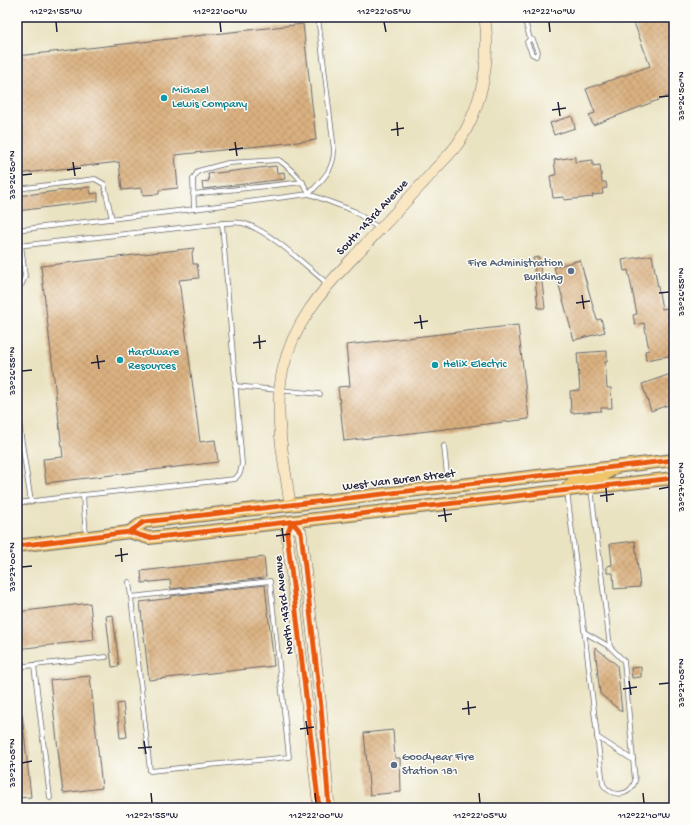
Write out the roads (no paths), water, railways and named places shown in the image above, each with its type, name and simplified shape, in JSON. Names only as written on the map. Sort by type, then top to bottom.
[{"type":"main road","name":"West Van Buren Street","points":[[129,532],[144,522],[674,460]]},
{"type":"main road","points":[[567,490],[575,480],[600,477],[617,466]]},
{"type":"main road","name":"West Van Buren Street","points":[[17,546],[129,532],[149,538],[674,478]]},
{"type":"main road","points":[[290,504],[292,522]]},
{"type":"street","name":"South 143rd Avenue","points":[[290,504],[281,437],[280,391],[283,369],[297,330],[314,302],[328,284],[381,229],[459,143],[471,119],[481,91],[487,65],[488,38],[485,17]]},
{"type":"street","name":"North 143rd Avenue","points":[[319,808],[287,534],[292,522],[301,532],[321,707],[329,808]]},
{"type":"lane","points":[[309,194],[331,168],[334,161],[318,17]]},
{"type":"lane","points":[[524,17],[530,39]]},
{"type":"lane","points":[[194,210],[193,179],[198,171],[228,163],[279,160],[294,172],[303,182],[309,194]]},
{"type":"lane","points":[[17,189],[95,179],[104,184],[112,218]]},
{"type":"lane","points":[[193,194],[303,182]]},
{"type":"lane","points":[[17,230],[112,218],[194,210],[309,194],[354,211],[381,229]]},
{"type":"lane","points":[[17,503],[235,478],[240,473],[242,464],[222,223]]},
{"type":"lane","points":[[17,284],[22,284],[25,276],[19,245],[222,223],[242,223],[274,240],[328,284]]},
{"type":"lane","points":[[235,386],[320,394]]},
{"type":"lane","points":[[17,410],[31,502]]},
{"type":"lane","points":[[444,446],[448,486]]},
{"type":"lane","points":[[590,488],[610,647]]},
{"type":"lane","points":[[567,490],[584,632],[603,784],[607,790],[620,795],[627,792],[633,786],[635,781],[624,661],[610,647],[584,632]]},
{"type":"lane","points":[[84,495],[86,537]]},
{"type":"lane","points":[[129,582],[150,771],[289,757],[270,581],[131,596]]},
{"type":"lane","points":[[17,667],[106,657]]},
{"type":"lane","points":[[34,665],[50,798]]},
{"type":"lane","points":[[597,737],[633,760]]},
{"type":"place","name":"Michael Lewis Company","points":[[164,98]]},
{"type":"place","name":"Fire Administration Building","points":[[571,271]]},
{"type":"place","name":"Hardware Resources","points":[[120,360]]},
{"type":"place","name":"Helix Electric","points":[[435,365]]},
{"type":"place","name":"Goodyear Fire Station 181","points":[[394,765]]}]
